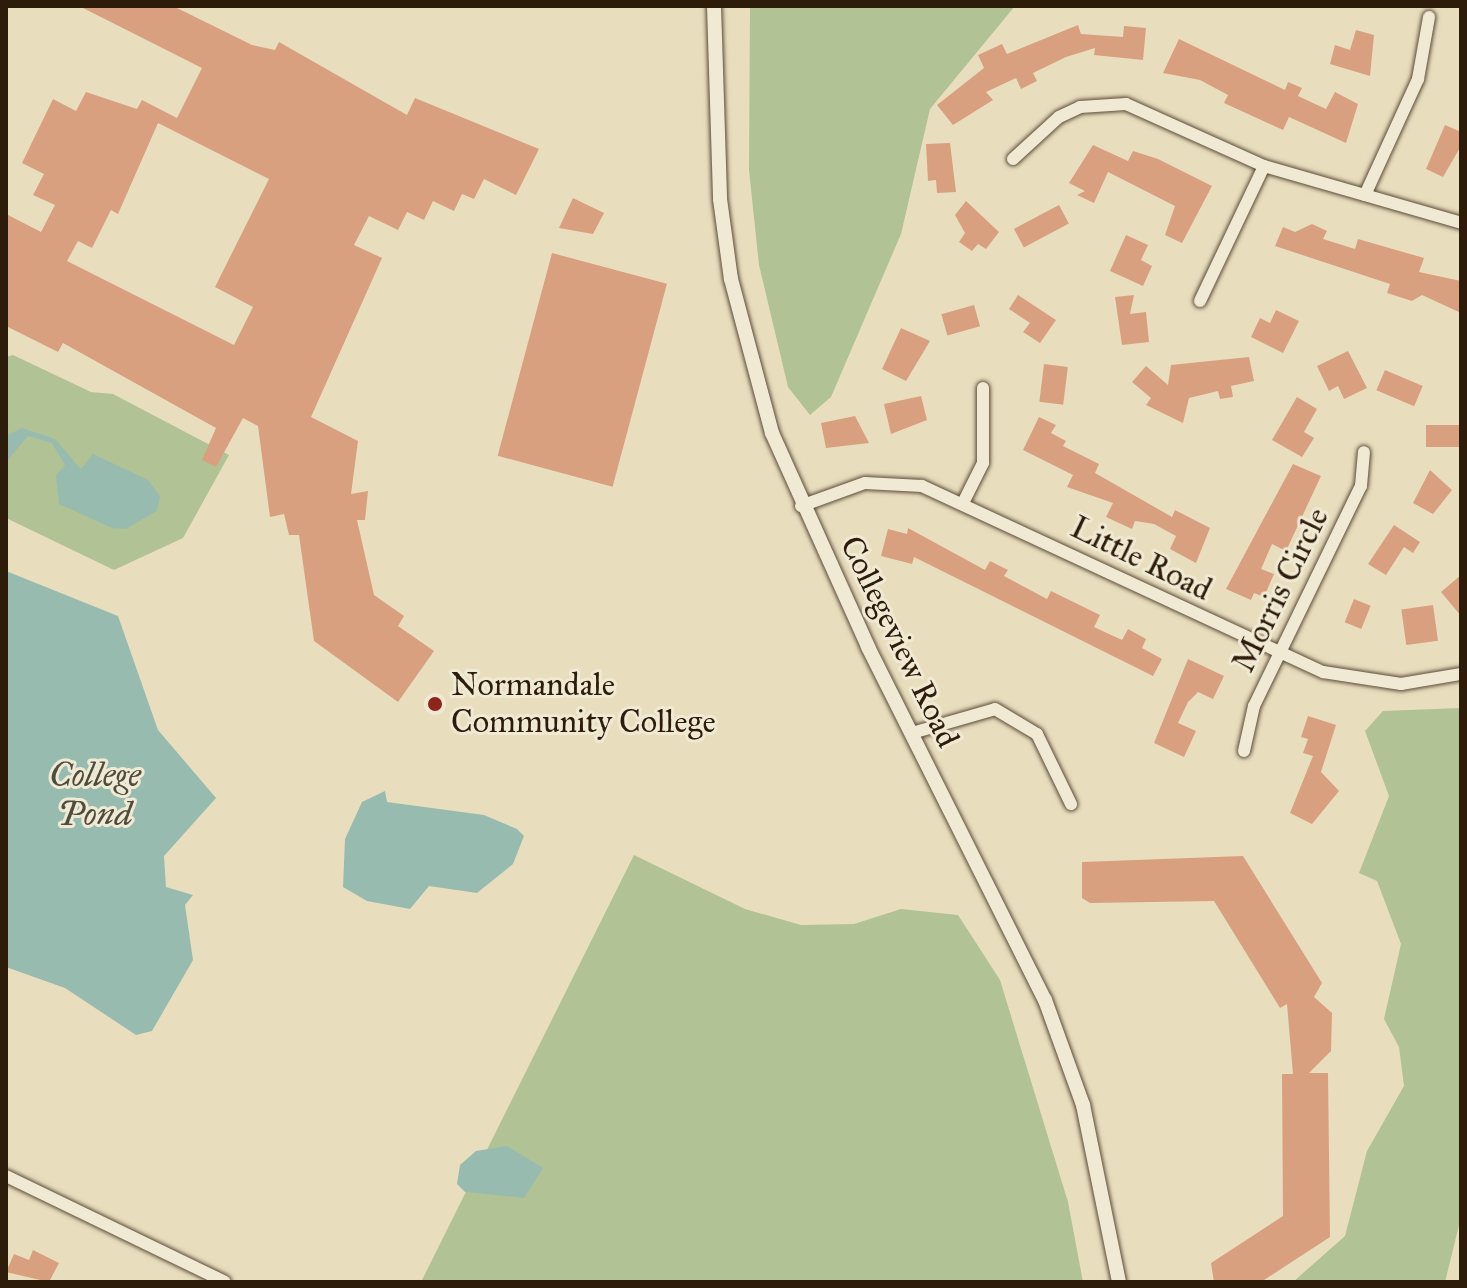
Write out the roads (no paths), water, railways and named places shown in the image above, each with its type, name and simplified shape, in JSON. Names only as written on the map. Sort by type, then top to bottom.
[{"type":"street","name":"Collegeview Road","points":[[714,6],[714,119],[731,279],[772,433],[801,506],[1006,916],[1077,1083],[1119,1282]]},
{"type":"street","points":[[1365,195],[1418,79],[1429,17]]},
{"type":"street","points":[[1013,159],[1059,117],[1103,103],[1149,111],[1264,166],[1461,223]]},
{"type":"street","points":[[1200,301],[1264,166]]},
{"type":"street","points":[[963,503],[983,463],[983,388]]},
{"type":"street","name":"Morris Circle","points":[[1244,751],[1254,706],[1361,486],[1364,452]]},
{"type":"street","name":"Little Road","points":[[801,506],[893,481],[963,503],[1278,653],[1362,681],[1461,674]]},
{"type":"street","points":[[912,733],[995,709],[1037,734],[1071,804]]},
{"type":"street","points":[[6,1176],[225,1282]]},
{"type":"water","points":[[22,428],[55,439],[81,469],[93,454],[148,480],[160,496],[157,511],[126,529],[112,528],[59,504],[56,475],[65,465],[52,443],[28,436],[6,462],[6,436]]},
{"type":"water","name":"College Pond","points":[[6,571],[118,616],[158,730],[216,798],[164,856],[166,887],[193,895],[185,905],[193,960],[152,1031],[136,1035],[65,988],[6,967]]},
{"type":"water","points":[[385,791],[387,802],[484,815],[517,829],[524,836],[513,864],[477,893],[429,886],[410,909],[367,901],[343,887],[345,839],[362,802]]},
{"type":"water","points":[[507,1146],[543,1168],[524,1198],[465,1192],[457,1184],[460,1165],[476,1151]]},
{"type":"place","name":"Normandale Community College","points":[[435,704]]}]
